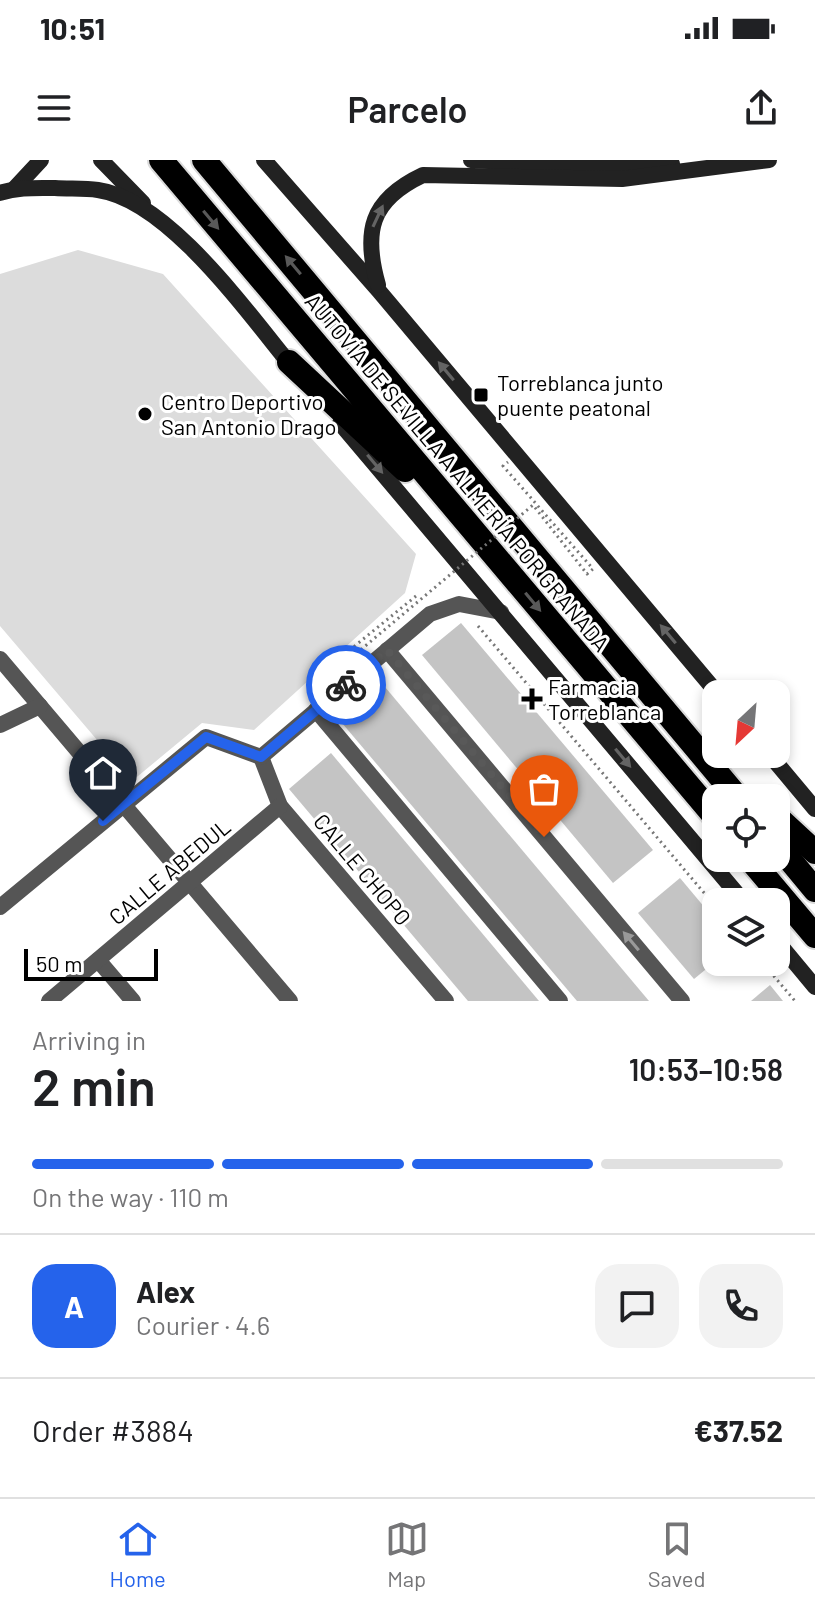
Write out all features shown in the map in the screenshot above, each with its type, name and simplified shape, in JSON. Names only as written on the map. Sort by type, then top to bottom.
[{"type":"highway","name":"AUTOVÍA DE SEVILLA A ALMERÍA POR GRANADA","points":[[161,160],[702,801]]},
{"type":"highway","name":"AUTOVÍA DE SEVILLA A ALMERÍA POR GRANADA","points":[[204,160],[726,784]]},
{"type":"highway","points":[[289,362],[483,542]]},
{"type":"highway","points":[[682,732],[740,784]]},
{"type":"highway","points":[[790,829],[815,852]]},
{"type":"highway","points":[[790,860],[815,890]]},
{"type":"highway","points":[[761,872],[815,936]]},
{"type":"street","points":[[8,191],[41,160]]},
{"type":"street","points":[[101,160],[200,257],[732,888]]},
{"type":"street","points":[[264,160],[379,291],[706,680]]},
{"type":"street","points":[[471,160],[575,166],[766,161]]},
{"type":"street","points":[[379,291],[368,240],[376,218],[385,202],[402,185],[423,175],[622,179],[766,161]]},
{"type":"street","points":[[8,191],[99,190],[131,201],[161,221]]},
{"type":"street","points":[[0,907],[206,737],[261,757],[430,614],[459,604],[501,612]]},
{"type":"street","points":[[387,650],[682,1001]]},
{"type":"street","points":[[0,659],[290,1001]]},
{"type":"street","points":[[0,725],[40,706]]},
{"type":"street","points":[[316,710],[560,1001]]},
{"type":"street","name":"CALLE CHOPO","points":[[261,757],[280,806],[446,1001]]},
{"type":"street","points":[[781,768],[815,809]]},
{"type":"street","name":"CALLE ABEDUL","points":[[49,1001],[280,806]]},
{"type":"street","points":[[790,957],[815,987]]},
{"type":"street","points":[[98,960],[133,1001]]},
{"type":"path","points":[[416,596],[340,658],[345,663],[533,505],[587,574],[593,569],[503,466],[508,462]]},
{"type":"path","points":[[459,604],[702,890]]},
{"type":"path","points":[[774,976],[795,1001]]},
{"type":"shaded area","name":"Centro Deportivo San Antonio Drago","points":[[78,250],[163,274],[416,554],[405,593],[254,730],[202,723],[132,781],[0,626],[0,274]]},
{"type":"building","points":[[461,623],[653,850],[613,883],[422,655]]},
{"type":"building","points":[[385,687],[649,1001],[577,1001],[342,723]]},
{"type":"building","points":[[331,753],[539,1001],[468,1001],[289,789]]},
{"type":"building","points":[[680,878],[702,904],[702,972],[694,979],[638,913]]},
{"type":"building","points":[[770,985],[783,1001],[751,1001]]},
{"type":"way so far","points":[[346,685],[387,650],[544,837]]},
{"type":"place","name":"Torreblanca junto puente peatonal","points":[[481,395]]},
{"type":"place","name":"Centro Deportivo San Antonio Drago","points":[[145,414]]},
{"type":"place","name":"Farmacia Torreblanca","points":[[532,699]]},
{"type":"route","points":[[103,821],[206,737],[261,757],[346,685]]}]
